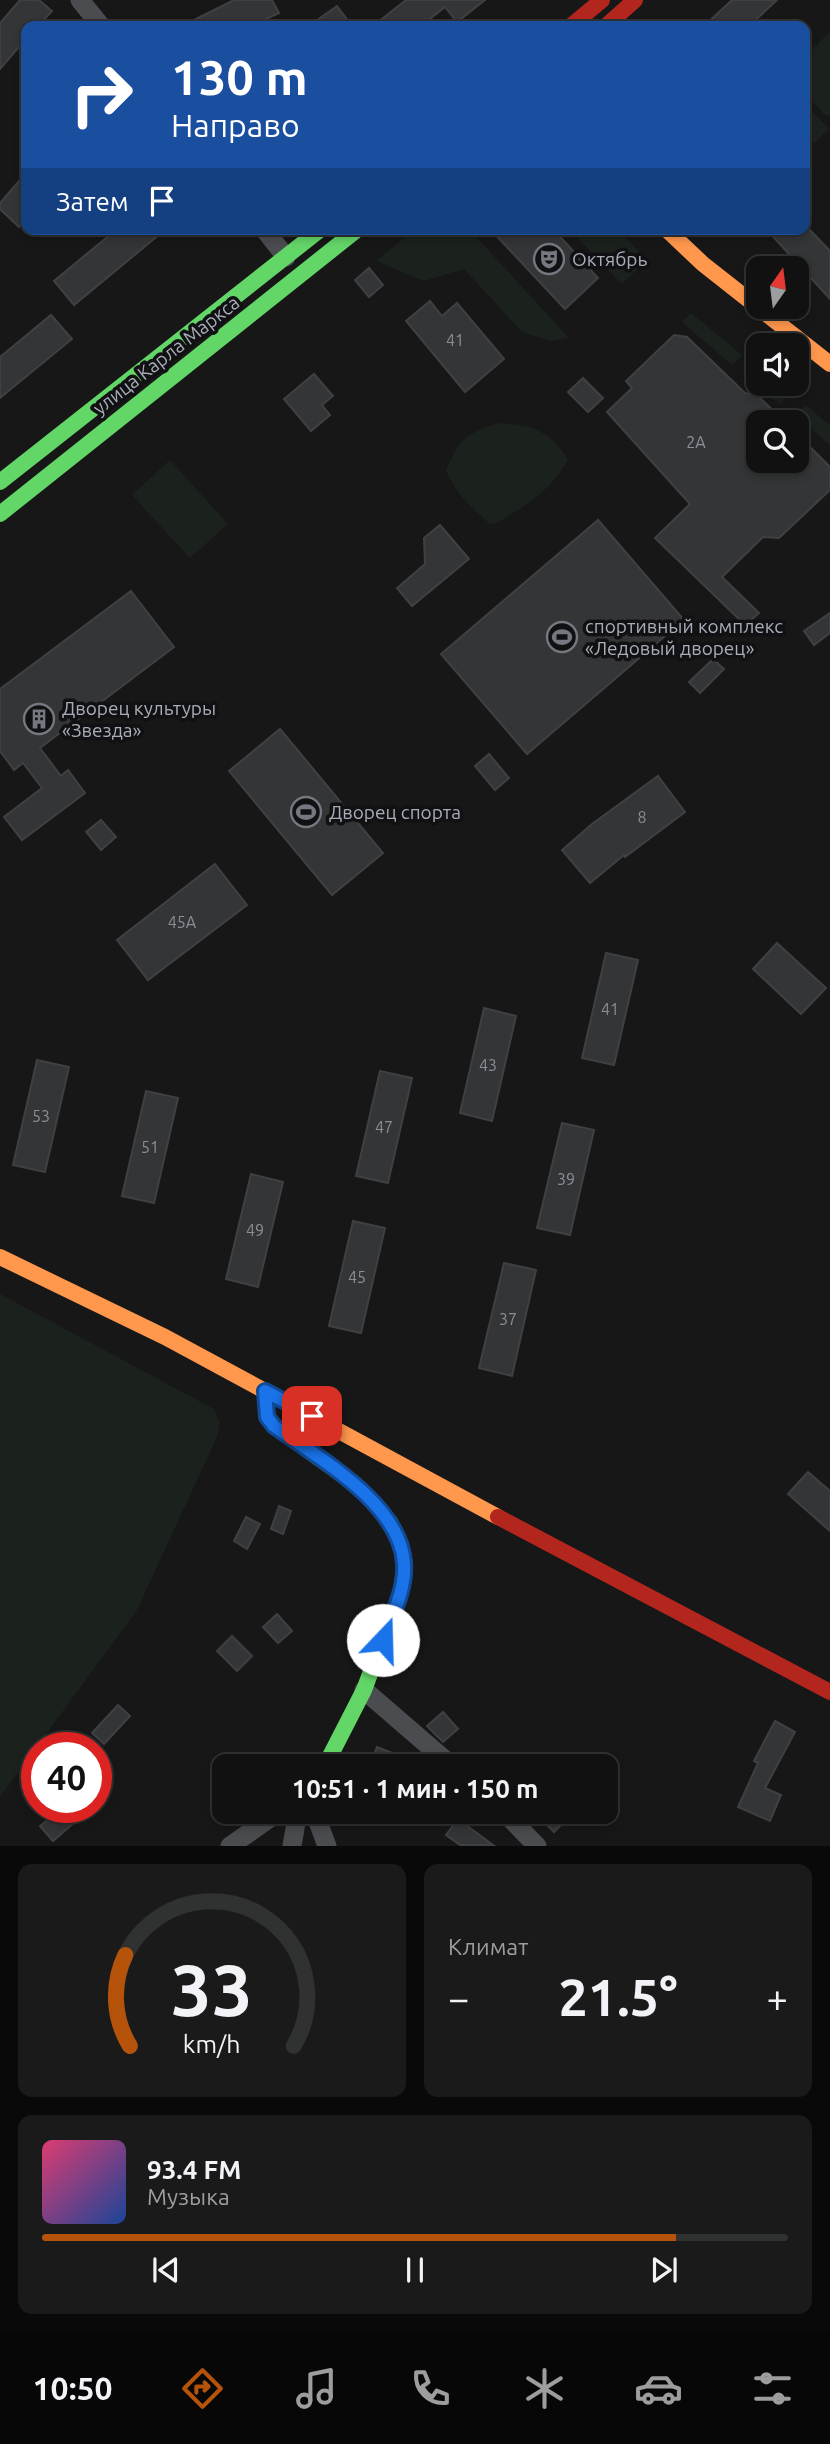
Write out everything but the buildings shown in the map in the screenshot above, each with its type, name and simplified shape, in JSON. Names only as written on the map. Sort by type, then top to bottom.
[{"type":"main road","points":[[577,21],[602,0]]},
{"type":"main road","points":[[612,21],[635,0]]},
{"type":"main road","name":"улица Карла Маркса","points":[[0,482],[314,235]]},
{"type":"main road","name":"улица Карла Маркса","points":[[0,514],[350,235]]},
{"type":"main road","points":[[672,235],[703,264],[830,364]]},
{"type":"main road","points":[[0,1257],[165,1337],[637,1592],[830,1692]]},
{"type":"main road","points":[[265,1391],[267,1417],[274,1426],[355,1485],[390,1522],[401,1545],[405,1564],[401,1591],[364,1690],[331,1754]]},
{"type":"street","points":[[80,0],[97,21]]},
{"type":"street","points":[[269,235],[286,257]]},
{"type":"street","points":[[364,1690],[438,1754]]},
{"type":"street","points":[[230,1846],[261,1824]]},
{"type":"street","points":[[292,1846],[296,1824]]},
{"type":"street","points":[[319,1824],[327,1846]]},
{"type":"street","points":[[516,1824],[537,1846]]},
{"type":"shaded area","points":[[830,32],[830,116],[825,115],[810,99],[810,51]]},
{"type":"shaded area","points":[[810,110],[829,128],[814,144],[810,140]]},
{"type":"shaded area","points":[[408,235],[475,235],[569,338],[550,341],[522,332],[464,269],[424,281],[376,261]]},
{"type":"shaded area","points":[[575,235],[624,235],[647,260],[622,284]]},
{"type":"shaded area","points":[[691,313],[742,355],[732,365],[682,322]]},
{"type":"shaded area","points":[[769,396],[788,396],[780,405]]},
{"type":"shaded area","points":[[805,405],[830,425],[830,445],[809,427],[809,410],[801,410]]},
{"type":"shaded area","points":[[497,423],[529,427],[546,435],[568,460],[556,478],[536,498],[503,520],[490,524],[464,500],[446,470],[465,439]]},
{"type":"shaded area","points":[[170,460],[228,524],[190,558],[132,495]]},
{"type":"shaded area","points":[[0,1294],[214,1409],[220,1422],[217,1437],[137,1610],[48,1732],[21,1732],[21,1768],[0,1797]]},
{"type":"traffic: fast","points":[[0,482],[313,235]]},
{"type":"traffic: fast","points":[[0,514],[350,235]]},
{"type":"traffic: fast","points":[[265,1391],[267,1417],[274,1426],[355,1484],[375,1504],[390,1522],[401,1545],[405,1564],[401,1591],[364,1690],[331,1754]]},
{"type":"traffic: slow","points":[[672,235],[703,264],[830,364]]},
{"type":"traffic: slow","points":[[0,1257],[165,1337],[498,1517]]},
{"type":"traffic: jam","points":[[577,21],[602,0]]},
{"type":"traffic: jam","points":[[612,21],[635,0]]},
{"type":"traffic: jam","points":[[498,1517],[830,1692]]},
{"type":"place","name":"Октябрь","points":[[549,259]]},
{"type":"place","name":"спортивный комплекс «Ледовый дворец»","points":[[562,637]]},
{"type":"place","name":"Дворец культуры «Звезда»","points":[[39,719]]},
{"type":"place","name":"Дворец спорта","points":[[306,812]]},
{"type":"route","points":[[312,1416],[265,1391],[267,1417],[274,1426],[355,1485],[390,1522],[401,1545],[405,1564],[401,1591],[383,1640]]}]
